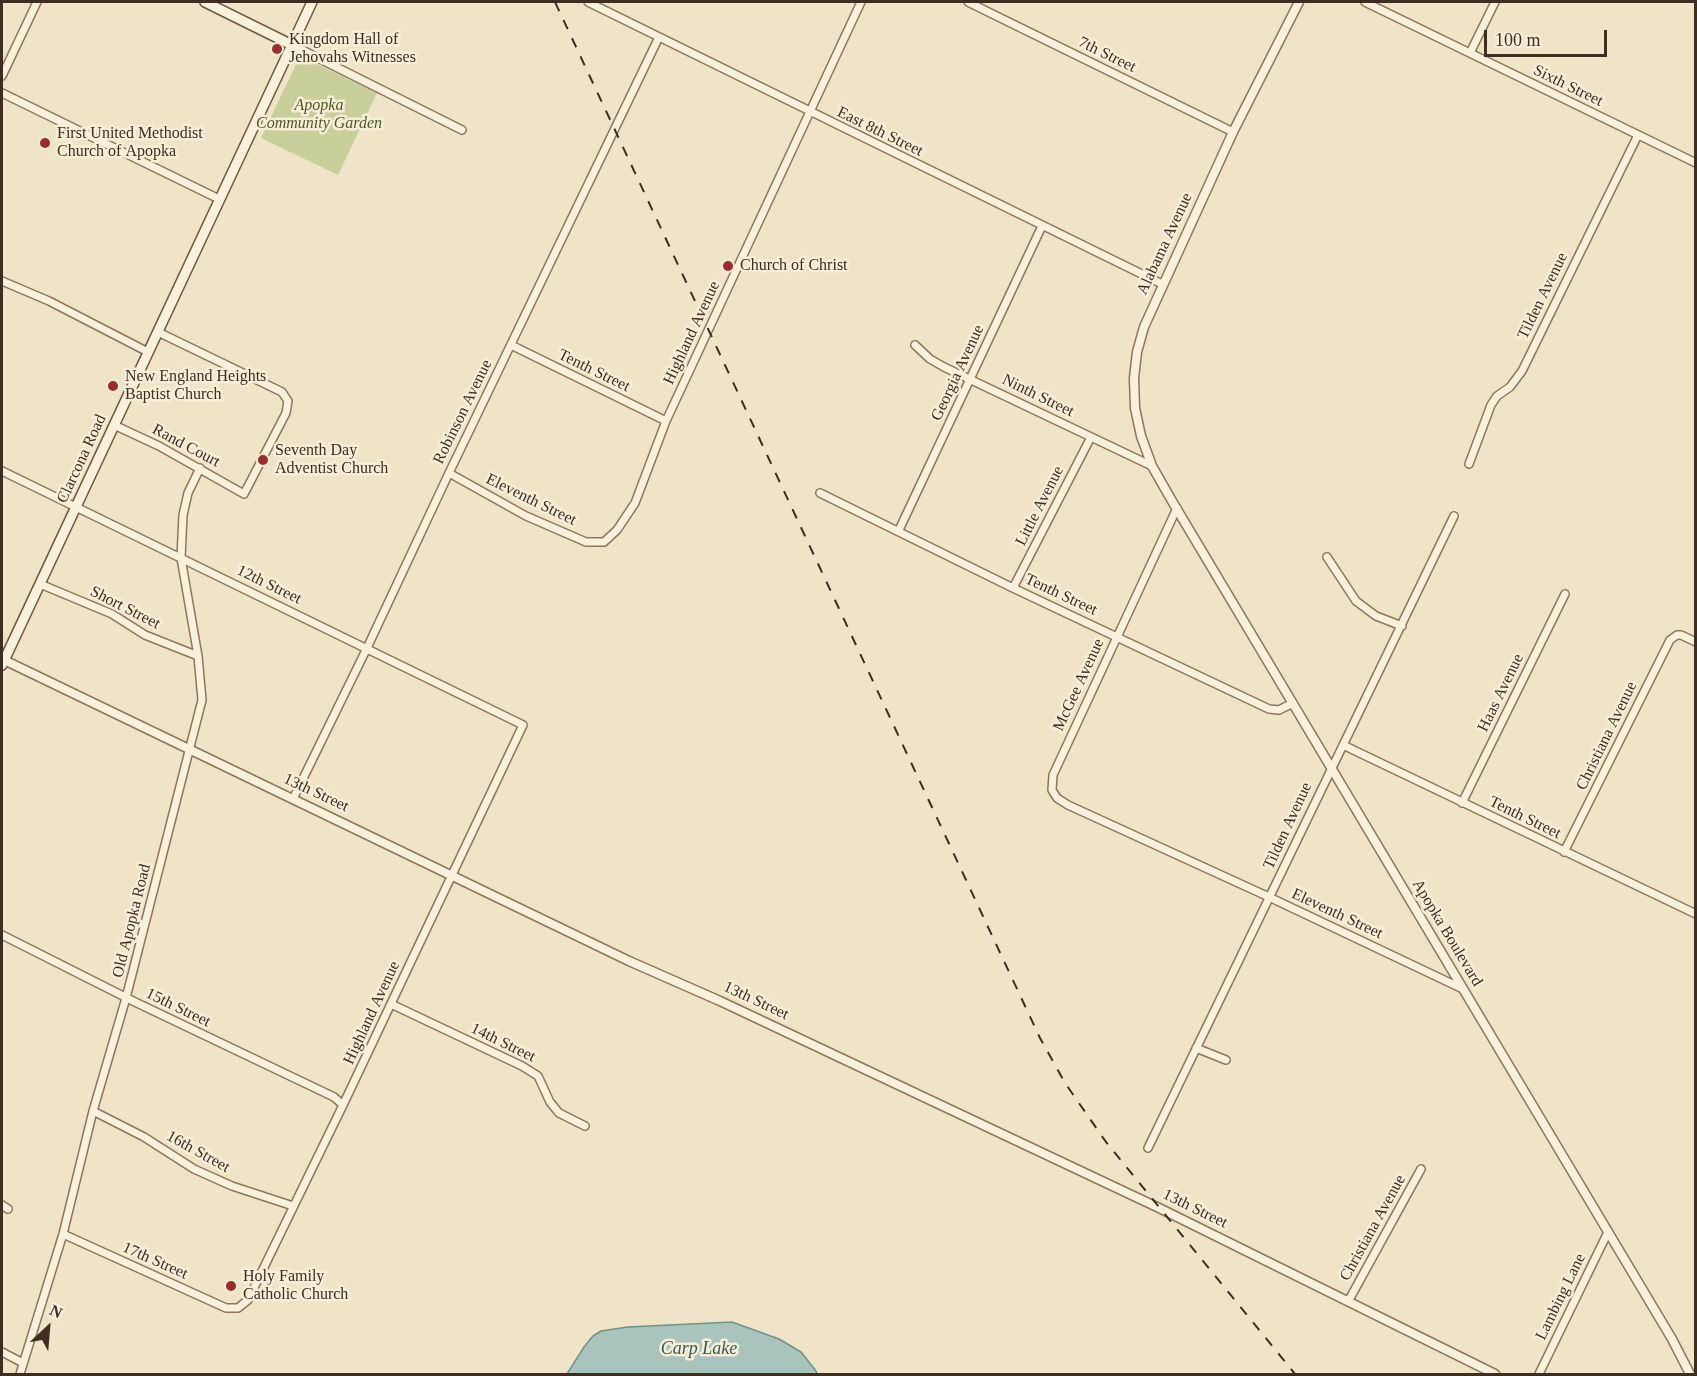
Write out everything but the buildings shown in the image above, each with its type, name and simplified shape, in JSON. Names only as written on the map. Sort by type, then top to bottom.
[{"type":"main road","points":[[205,2],[292,45]]},
{"type":"main road","name":"Clarcona Road","points":[[2,661],[312,2]]},
{"type":"street","points":[[2,76],[37,2]]},
{"type":"street","name":"East 8th Street","points":[[588,2],[1162,284]]},
{"type":"street","name":"Highland Avenue","points":[[604,542],[616,530],[634,503],[666,421],[861,2]]},
{"type":"street","name":"7th Street","points":[[968,2],[1233,132]]},
{"type":"street","name":"Alabama Avenue","points":[[1177,508],[1152,466],[1137,422],[1134,378],[1140,339],[1162,284],[1233,132],[1299,2]]},
{"type":"street","name":"Sixth Street","points":[[1365,2],[1695,163]]},
{"type":"street","points":[[1470,53],[1495,2]]},
{"type":"street","name":"Robinson Avenue","points":[[293,799],[659,37]]},
{"type":"street","points":[[292,45],[462,130]]},
{"type":"street","points":[[2,93],[219,199]]},
{"type":"street","name":"Tilden Avenue","points":[[1469,464],[1491,405],[1497,396],[1510,387],[1522,371],[1638,135]]},
{"type":"street","name":"Georgia Avenue","points":[[899,530],[1042,226]]},
{"type":"street","points":[[2,281],[49,301],[148,352]]},
{"type":"street","name":"Rand Court","points":[[114,425],[200,468],[244,494],[286,412],[288,401],[282,392],[158,332]]},
{"type":"street","name":"Tenth Street","points":[[511,345],[666,421]]},
{"type":"street","name":"Ninth Street","points":[[915,345],[930,359],[1152,466]]},
{"type":"street","name":"Little Avenue","points":[[1013,588],[1091,438]]},
{"type":"street","name":"Old Apopka Road","points":[[20,1374],[63,1234],[93,1111],[126,998],[202,700],[198,656],[181,558],[183,515],[189,493],[200,468]]},
{"type":"street","name":"12th Street","points":[[2,471],[523,725]]},
{"type":"street","name":"Eleventh Street","points":[[449,473],[526,516],[586,542],[604,542]]},
{"type":"street","name":"Tenth Street","points":[[820,493],[1013,588],[1269,709],[1278,710],[1293,703]]},
{"type":"street","name":"McGee Avenue","points":[[1068,805],[1057,798],[1052,790],[1053,775],[1177,508]]},
{"type":"street","name":"Apopka Boulevard","points":[[1177,508],[1672,1340],[1690,1374]]},
{"type":"street","name":"Tilden Avenue","points":[[1148,1148],[1454,516]]},
{"type":"street","points":[[1327,556],[1356,601],[1376,616],[1402,626]]},
{"type":"street","name":"Short Street","points":[[40,584],[112,614],[145,635],[198,656]]},
{"type":"street","name":"Haas Avenue","points":[[1462,803],[1565,594]]},
{"type":"street","name":"Christiana Avenue","points":[[1564,852],[1670,640],[1681,635],[1695,642]]},
{"type":"street","name":"13th Street","points":[[2,661],[629,961],[720,1001],[1149,1203],[1495,1374]]},
{"type":"street","name":"Highland Avenue","points":[[238,1308],[248,1300],[344,1105],[523,725]]},
{"type":"street","name":"Tenth Street","points":[[1343,745],[1695,914]]},
{"type":"street","name":"Eleventh Street","points":[[1068,805],[1463,989]]},
{"type":"street","name":"15th Street","points":[[2,935],[126,998],[334,1097],[344,1105]]},
{"type":"street","name":"14th Street","points":[[391,1004],[522,1065],[538,1076],[550,1102],[559,1113],[585,1126]]},
{"type":"street","points":[[1196,1048],[1226,1060]]},
{"type":"street","name":"16th Street","points":[[93,1111],[144,1137],[194,1169],[232,1186],[293,1206]]},
{"type":"street","name":"Christiana Avenue","points":[[1349,1300],[1421,1169]]},
{"type":"street","name":"Lambing Lane","points":[[1539,1374],[1608,1232]]},
{"type":"street","name":"17th Street","points":[[63,1234],[226,1308],[238,1308]]},
{"type":"street","points":[[2,1352],[23,1363]]},
{"type":"green space","name":"Apopka Community Garden","points":[[300,56],[377,93],[338,175],[261,138]]},
{"type":"water","name":"Carp Lake","points":[[732,1322],[779,1339],[801,1352],[817,1374],[567,1374],[584,1347],[593,1336],[601,1331],[628,1327]]},
{"type":"railway","points":[[555,2],[1040,1038],[1065,1083],[1106,1142],[1295,1374]]},
{"type":"place","name":"Kingdom Hall of Jehovahs Witnesses","points":[[277,49]]},
{"type":"place","name":"First United Methodist Church of Apopka","points":[[45,143]]},
{"type":"place","name":"Church of Christ","points":[[728,266]]},
{"type":"place","name":"New England Heights Baptist Church","points":[[113,386]]},
{"type":"place","name":"Seventh Day Adventist Church","points":[[263,460]]},
{"type":"place","name":"Holy Family Catholic Church","points":[[231,1286]]}]
